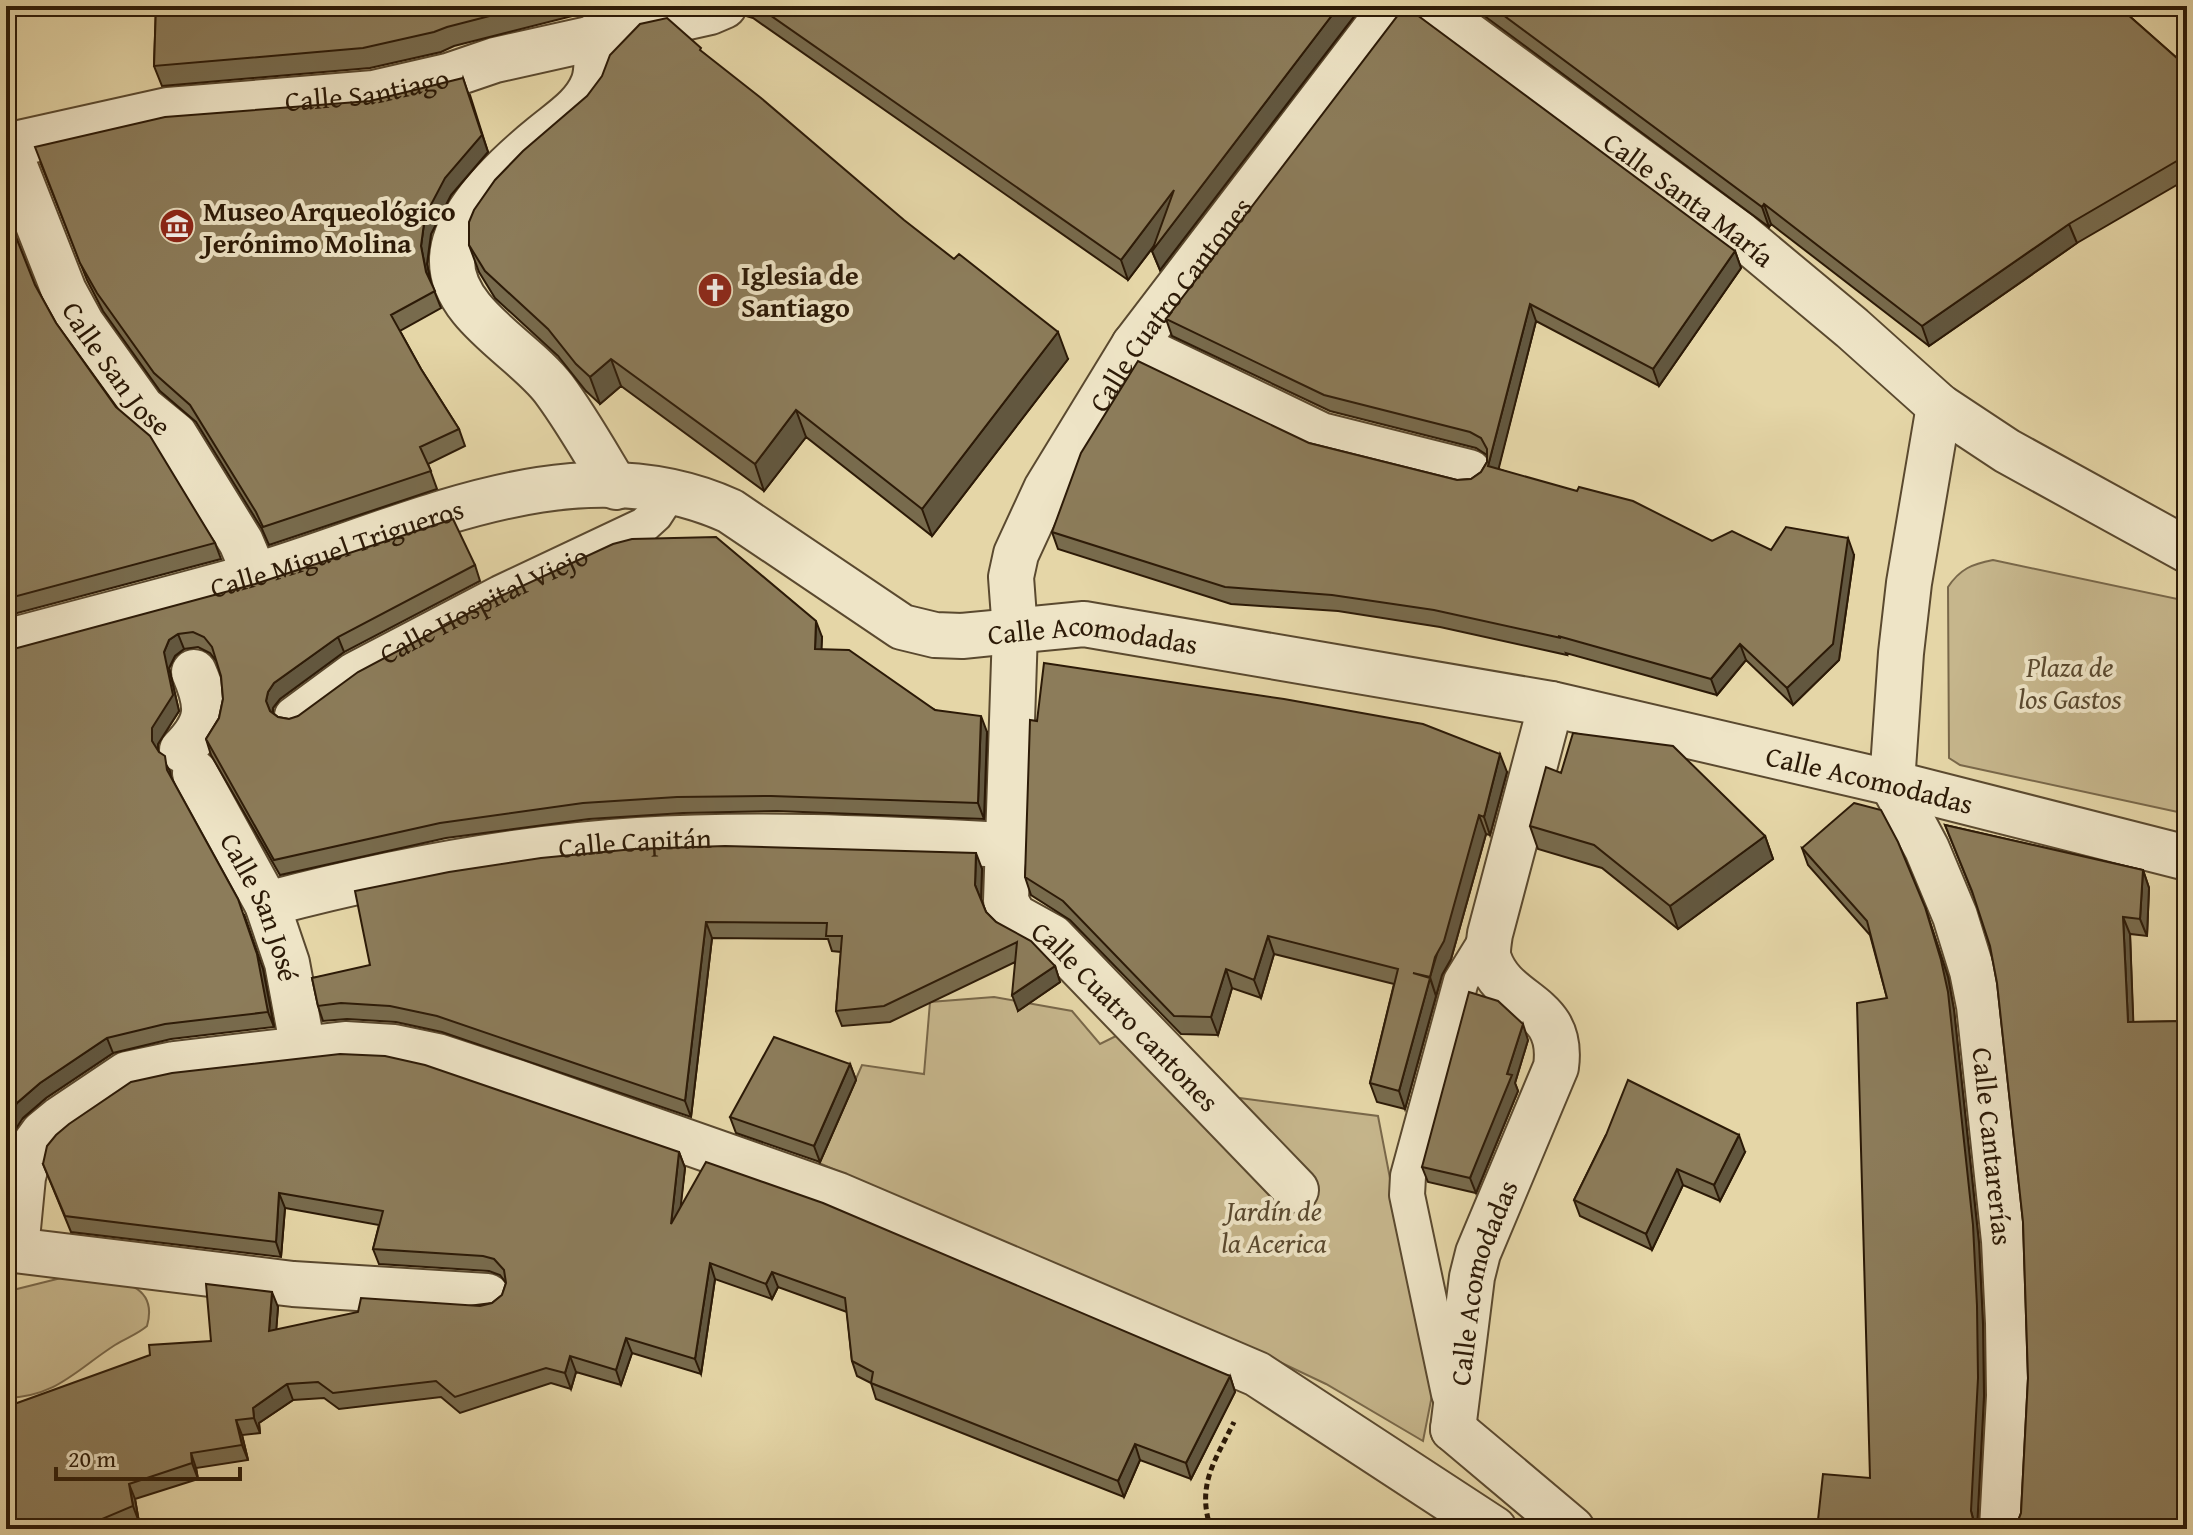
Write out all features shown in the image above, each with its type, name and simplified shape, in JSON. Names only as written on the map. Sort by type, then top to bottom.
[{"type":"street","name":"Calle Santiago","points":[[7,146],[168,110],[374,93],[423,83],[495,60],[710,12],[724,6]]},
{"type":"street","name":"Calle Cuatro Cantones","points":[[1015,631],[1011,577],[1016,554],[1046,489],[1134,345],[1393,6]]},
{"type":"street","name":"Calle Santa María","points":[[1429,6],[1738,233],[1939,406],[2067,486],[2187,550]]},
{"type":"street","points":[[595,36],[597,72],[590,90],[579,107],[514,160],[482,196],[458,234],[452,261],[457,287],[468,306],[542,374],[616,487]]},
{"type":"street","name":"Calle San Jose","points":[[7,146],[64,291],[82,324],[142,408],[175,435],[241,542],[255,575]]},
{"type":"street","points":[[1134,345],[1321,435],[1469,472]]},
{"type":"street","points":[[1892,783],[1908,597],[1939,406]]},
{"type":"street","name":"Calle Miguel Trigueros","points":[[6,642],[255,575],[482,500],[573,486],[670,492]]},
{"type":"street","name":"Calle Acomodadas","points":[[670,492],[730,511],[902,627],[935,635],[1084,624],[1551,704],[1892,783],[2187,858]]},
{"type":"street","name":"Calle Cuatro cantones","points":[[1015,631],[1006,901],[1014,916],[1052,937],[1296,1190]]},
{"type":"street","name":"Calle San José","points":[[194,672],[203,693],[204,721],[188,762],[267,904],[287,963],[303,1049]]},
{"type":"street","name":"Calle Acomodadas","points":[[1453,1429],[1472,1277],[1478,1253],[1556,1067],[1558,1050],[1554,1032],[1545,1018],[1500,979],[1488,957],[1490,934],[1551,704]]},
{"type":"street","name":"Calle Cantarerías","points":[[1892,783],[1927,849],[1955,916],[1979,1006],[2004,1241],[2008,1323],[2009,1396],[2002,1529]]},
{"type":"street","name":"Calle Capitán","points":[[267,904],[417,869],[547,848],[639,840],[770,836],[1008,845]]},
{"type":"street","points":[[487,1296],[293,1284],[11,1249],[30,1151],[43,1133],[127,1074],[174,1064],[345,1044],[394,1047],[437,1056],[838,1195],[1257,1374],[1494,1529]]},
{"type":"street","points":[[1453,1429],[1572,1529]]},
{"type":"lane","name":"Calle Hospital Viejo","points":[[292,715],[353,670],[500,593],[644,525],[655,515],[670,492]]},
{"type":"lane","name":"Calle Acomodadas","points":[[1453,1429],[1446,1370],[1407,1195],[1408,1176],[1461,981],[1490,934]]},
{"type":"path","points":[[1211,1529],[1204,1509],[1205,1487],[1257,1374]]},
{"type":"green space","name":"Plaza de los Gastos","points":[[1993,560],[2187,601],[2187,814],[1960,765],[1949,758],[1948,587],[1967,568]]},
{"type":"green space","name":"Jardín de la Acerica","points":[[994,997],[1072,1011],[1100,1044],[1116,1036],[1171,1089],[1378,1116],[1435,1380],[1423,1441],[1326,1384],[1269,1357],[819,1163],[862,1065],[924,1074],[930,1002]]},
{"type":"green space","points":[[69,1276],[112,1280],[137,1289],[146,1298],[149,1310],[147,1326],[52,1387],[39,1393],[6,1398],[6,1294]]},
{"type":"building","points":[[156,6],[528,6],[363,48],[154,66]]},
{"type":"building","points":[[757,6],[1339,6],[1152,251],[1174,190],[1121,260]]},
{"type":"building","points":[[1405,6],[1735,251],[1653,369],[1530,304],[1488,466],[1577,491],[1579,487],[1633,501],[1712,541],[1732,531],[1771,550],[1786,527],[1848,538],[1833,644],[1787,688],[1740,644],[1711,679],[1558,636],[1561,638],[1434,610],[1332,595],[1225,587],[1052,532],[1081,453],[1138,361],[1309,443],[1457,480],[1471,479],[1481,472],[1487,462],[1487,449],[1481,438],[1470,432],[1324,395],[1166,319]]},
{"type":"building","points":[[1491,6],[2118,6],[2187,67],[2187,155],[2069,224],[1922,326],[1764,204],[1762,207]]},
{"type":"building","name":"Iglesia de Santiago","points":[[667,18],[700,50],[904,220],[954,259],[959,254],[1058,332],[922,509],[796,410],[755,464],[611,359],[590,377],[548,329],[485,271],[469,245],[469,222],[495,180],[523,151],[587,96],[602,76],[610,55],[640,24]]},
{"type":"building","points":[[463,78],[482,135],[445,178],[425,216],[421,246],[426,272],[435,291],[391,315],[459,429],[420,447],[431,471],[263,527],[190,405],[154,373],[97,293],[80,263],[35,147],[165,117],[370,101]]},
{"type":"building","points":[[6,212],[35,285],[56,323],[116,407],[150,436],[215,543],[6,599]]},
{"type":"building","points":[[453,519],[475,565],[338,637],[274,683],[266,701],[270,711],[278,717],[289,719],[298,716],[358,672],[503,595],[613,544],[632,539],[716,537],[816,621],[815,649],[849,650],[935,710],[981,716],[978,803],[771,796],[677,797],[583,803],[440,823],[274,860],[206,739],[219,718],[223,699],[221,676],[212,647],[204,637],[193,632],[178,634],[169,640],[164,652],[173,695],[152,728],[152,741],[165,756],[167,770],[238,899],[257,954],[268,1012],[165,1024],[107,1038],[40,1083],[17,1103],[6,1120],[6,651],[255,584]]},
{"type":"building","points":[[1044,663],[1284,699],[1423,724],[1500,754],[1484,817],[1479,815],[1444,941],[1435,957],[1430,977],[1413,973],[1430,978],[1399,1091],[1370,1083],[1398,969],[1268,936],[1254,980],[1226,969],[1211,1017],[1174,1016],[1063,901],[1025,877],[1030,720],[1037,721]]},
{"type":"building","points":[[1573,733],[1673,746],[1765,836],[1670,906],[1594,845],[1530,826],[1546,767],[1561,773]]},
{"type":"building","points":[[1854,803],[1881,810],[1898,842],[1925,907],[1948,992],[1973,1225],[1978,1378],[1971,1511],[1979,1529],[1817,1529],[1823,1474],[1870,1478],[1857,1003],[1887,998],[1867,921],[1802,848]]},
{"type":"building","points":[[1945,825],[2143,870],[2140,919],[2123,917],[2128,1022],[2187,1021],[2187,1529],[2012,1529],[2021,1513],[2028,1378],[2023,1222],[1997,983],[1990,946]]},
{"type":"building","points":[[725,846],[976,853],[975,885],[986,912],[996,922],[1031,941],[1055,966],[1012,995],[1017,942],[884,1006],[836,1011],[842,936],[826,936],[827,923],[706,922],[685,1101],[437,1016],[390,1006],[341,1003],[318,1006],[312,978],[370,965],[355,891],[541,858],[634,849]]},
{"type":"building","points":[[1469,992],[1498,1001],[1523,1024],[1507,1074],[1512,1075],[1470,1178],[1422,1167]]},
{"type":"building","points":[[774,1037],[850,1064],[814,1146],[730,1117]]},
{"type":"building","points":[[340,1054],[385,1056],[425,1065],[679,1152],[671,1224],[706,1162],[823,1203],[1230,1376],[1186,1463],[1135,1444],[1118,1481],[871,1383],[873,1372],[852,1361],[845,1298],[772,1272],[766,1284],[710,1263],[695,1359],[626,1338],[616,1370],[570,1356],[565,1373],[546,1368],[455,1397],[436,1381],[333,1393],[318,1382],[287,1384],[253,1408],[254,1418],[236,1420],[242,1445],[191,1453],[192,1463],[129,1484],[133,1506],[90,1524],[91,1529],[16,1529],[9,1515],[6,1517],[6,1407],[150,1355],[149,1345],[211,1341],[206,1284],[272,1292],[269,1331],[358,1312],[361,1298],[480,1306],[492,1303],[502,1295],[506,1283],[504,1270],[494,1259],[373,1249],[383,1211],[279,1193],[276,1242],[65,1216],[43,1164],[47,1146],[69,1124],[131,1082],[172,1073]]},
{"type":"building","points":[[1628,1080],[1739,1135],[1714,1185],[1677,1169],[1646,1234],[1574,1200],[1606,1135]]},
{"type":"place","name":"Museo Arqueológico Jerónimo Molina","points":[[177,226]]},
{"type":"place","name":"Iglesia de Santiago","points":[[715,290]]}]
